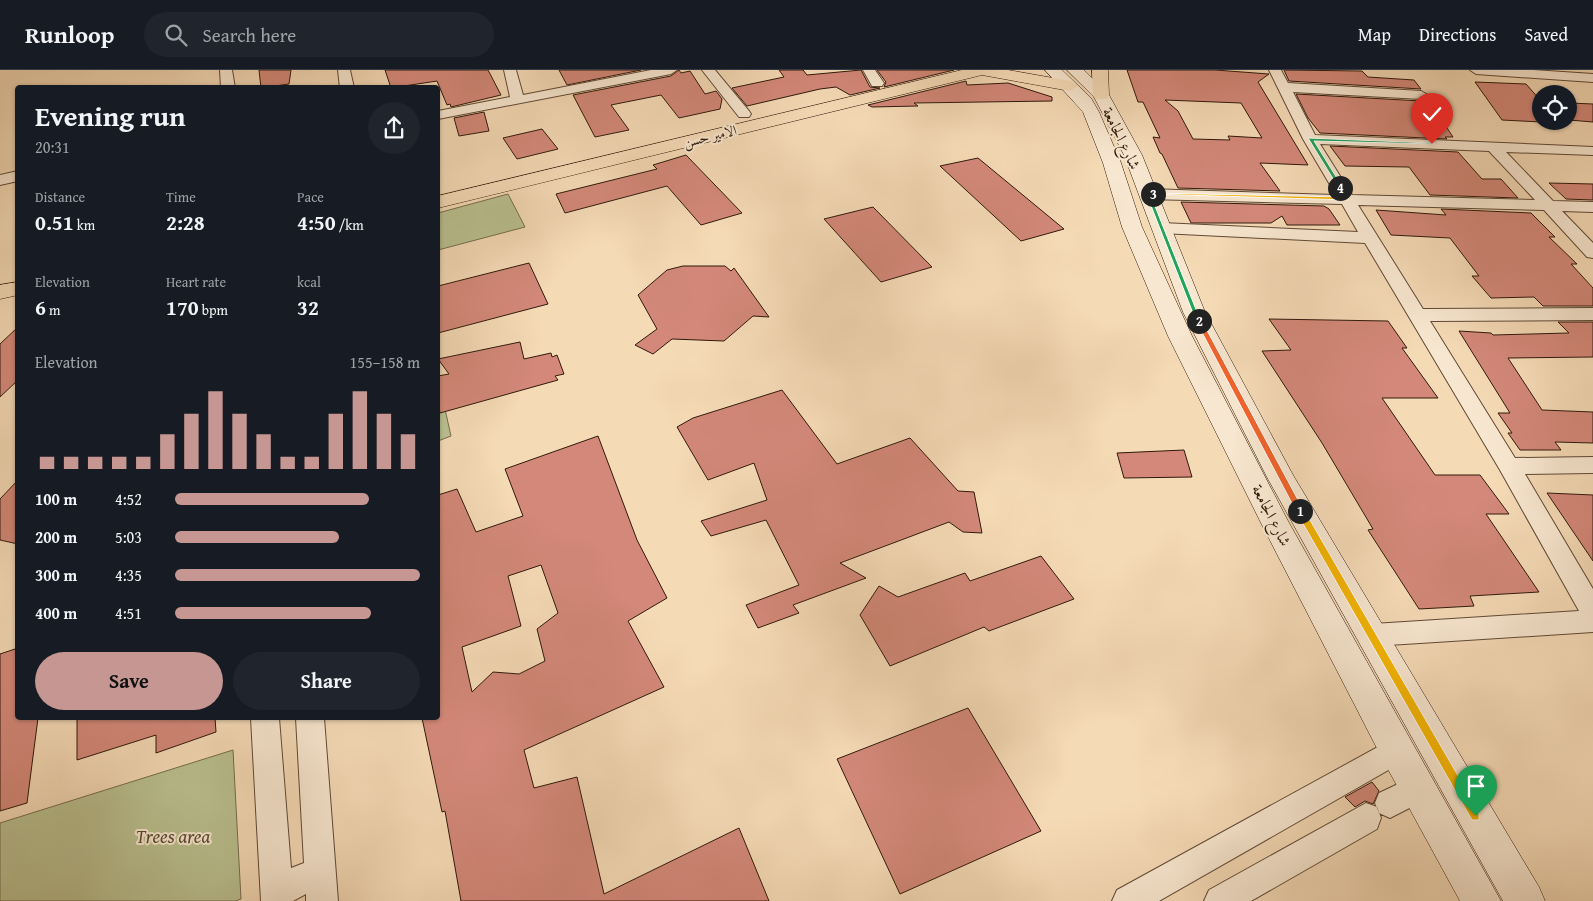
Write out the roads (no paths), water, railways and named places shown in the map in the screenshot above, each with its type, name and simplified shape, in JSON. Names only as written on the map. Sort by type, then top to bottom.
[{"type":"main road","name":"الامير حسن","points":[[440,187],[744,114],[873,76],[928,70]]},
{"type":"main road","name":"الامير حسن","points":[[440,202],[982,70]]},
{"type":"main road","points":[[982,70],[1066,75]]},
{"type":"main road","name":"شارع الجامعة","points":[[1066,75],[1101,83],[1133,155],[1204,330],[1282,479],[1525,901]]},
{"type":"main road","name":"شارع الجامعة","points":[[1066,75],[1085,102],[1098,127],[1132,227],[1180,336],[1276,525],[1416,789],[1481,901]]},
{"type":"main road","points":[[0,292],[15,289]]},
{"type":"main road","points":[[0,308],[15,305]]},
{"type":"street","points":[[226,70],[228,85]]},
{"type":"street","points":[[344,70],[346,85]]},
{"type":"street","points":[[510,70],[517,99]]},
{"type":"street","points":[[440,115],[671,70]]},
{"type":"street","points":[[708,70],[744,114]]},
{"type":"street","points":[[1476,70],[1593,78]]},
{"type":"street","points":[[1279,78],[1421,95]]},
{"type":"street","points":[[1279,78],[1310,139],[1509,466],[1593,612]]},
{"type":"street","points":[[1310,139],[1593,150]]},
{"type":"street","points":[[1493,146],[1593,253]]},
{"type":"street","points":[[0,180],[15,177]]},
{"type":"street","points":[[1148,194],[1593,207]]},
{"type":"street","points":[[1161,228],[1371,238]]},
{"type":"street","points":[[1417,314],[1593,314]]},
{"type":"street","points":[[1509,466],[1593,465]]},
{"type":"street","points":[[1372,635],[1593,621]]},
{"type":"street","points":[[265,720],[276,895],[320,887],[310,720]]},
{"type":"street","points":[[1140,898],[1396,750]]},
{"type":"street","points":[[1220,901],[1416,789]]},
{"type":"park label","name":"Trees area","points":[[173,836]]}]
